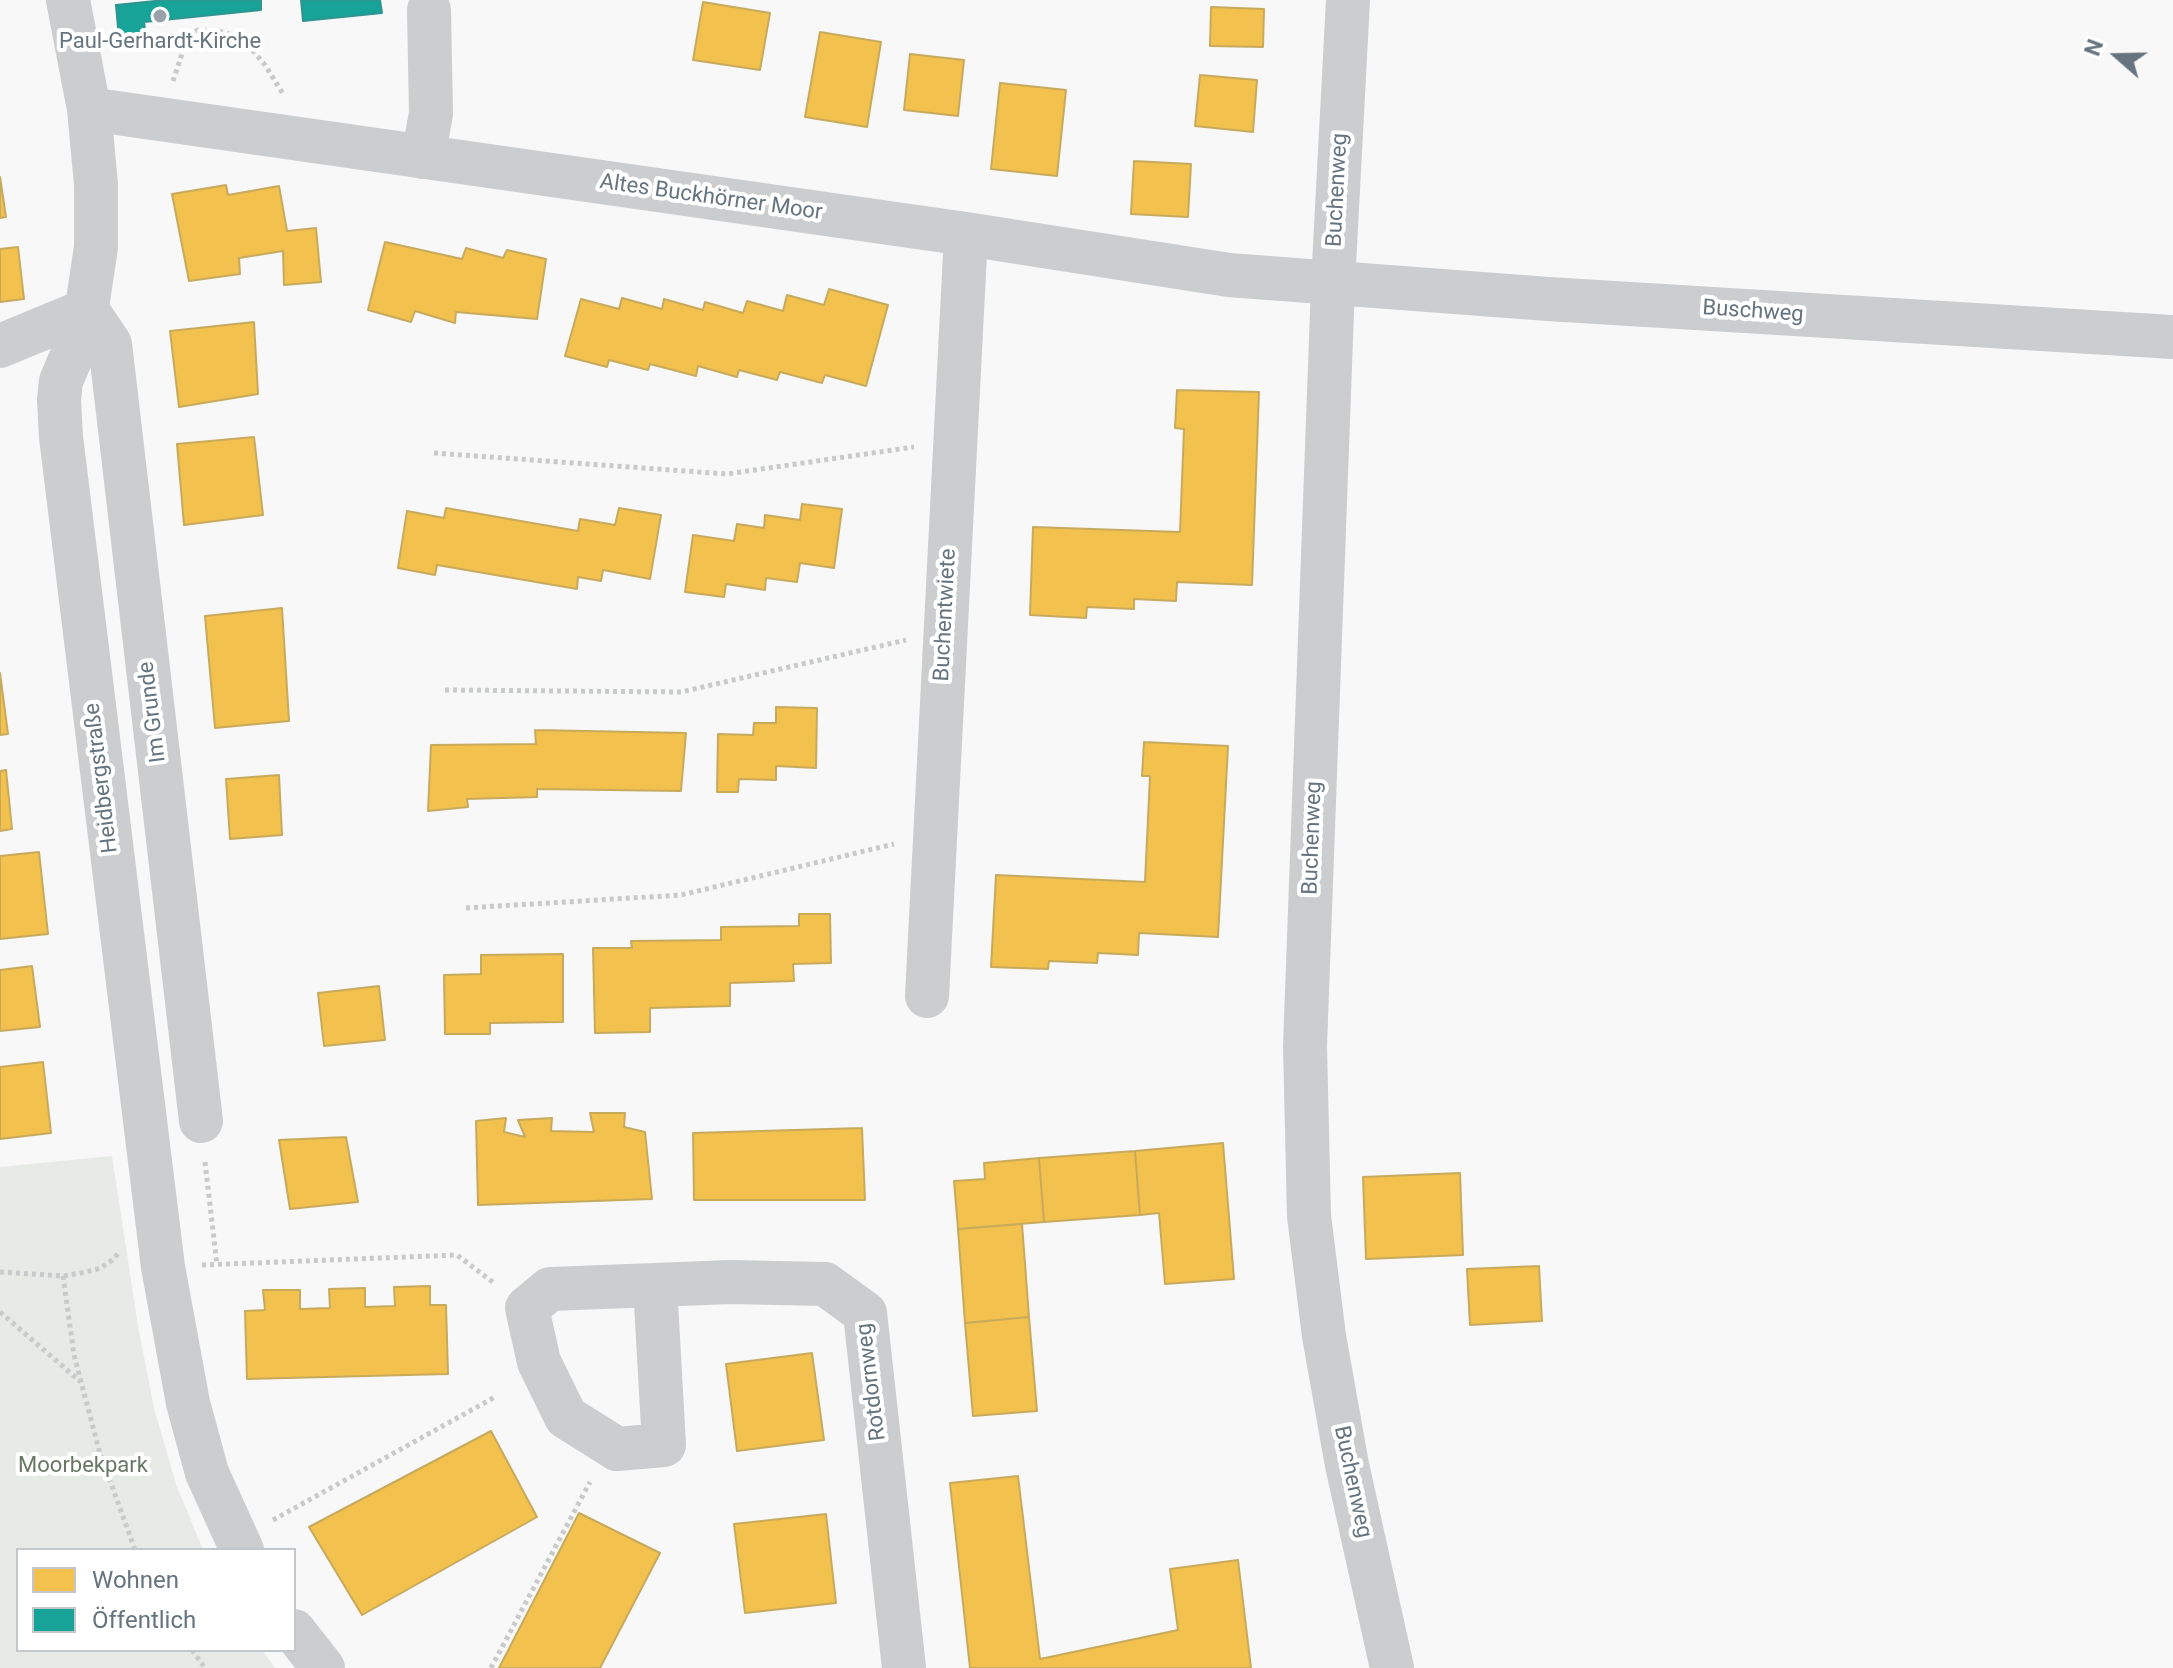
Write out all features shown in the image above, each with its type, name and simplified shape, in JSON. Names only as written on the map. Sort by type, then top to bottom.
[{"type":"street","name":"Heidbergstraße","points":[[68,0],[89,109],[96,185],[96,247],[84,327],[61,381],[61,437],[163,1267],[188,1403],[207,1473],[240,1545]]},
{"type":"street","name":"Buchenweg","points":[[1348,0],[1333,284],[1305,1046],[1309,1216],[1324,1336],[1347,1465],[1392,1668]]},
{"type":"street","points":[[423,157],[431,114],[429,10]]},
{"type":"street","name":"Altes Buckhörner Moor","points":[[89,109],[966,234],[1229,275],[1333,284]]},
{"type":"street","name":"Buchentwiete","points":[[927,996],[966,234]]},
{"type":"street","name":"Buschweg","points":[[1333,284],[2173,337]]},
{"type":"street","points":[[0,346],[87,310]]},
{"type":"street","name":"Im Grunde","points":[[87,310],[110,344],[201,1121]]},
{"type":"street","name":"Rotdornweg","points":[[527,1308],[550,1289],[825,1284],[865,1313],[904,1668]]},
{"type":"street","points":[[527,1308],[539,1362],[566,1417],[617,1449],[664,1445],[655,1285]]},
{"type":"street","points":[[296,1634],[323,1668]]},
{"type":"path","points":[[161,120],[188,36],[198,30],[224,32],[244,40],[265,65],[282,92],[299,140]]},
{"type":"path","points":[[434,453],[727,474],[955,441]]},
{"type":"path","points":[[445,690],[681,692],[946,631]]},
{"type":"path","points":[[466,908],[681,895],[935,835]]},
{"type":"path","points":[[201,1121],[217,1265]]},
{"type":"path","points":[[0,1272],[63,1276],[101,1268],[115,1258],[123,1246]]},
{"type":"path","points":[[163,1267],[457,1255],[527,1308]]},
{"type":"path","points":[[63,1276],[74,1355],[99,1450],[134,1548]]},
{"type":"path","points":[[0,1312],[82,1382]]},
{"type":"path","points":[[240,1545],[495,1397]]},
{"type":"path","points":[[491,1668],[609,1445]]},
{"type":"green space","name":"Moorbekpark","points":[[112,1156],[154,1408],[176,1484],[202,1548],[16,1548],[16,1652],[263,1652],[275,1668],[0,1668],[0,1167]]},
{"type":"building: Wohnen","points":[[703,2],[770,13],[760,70],[693,60]]},
{"type":"building: Wohnen","points":[[1211,7],[1264,9],[1263,47],[1210,46]]},
{"type":"building: Wohnen","points":[[820,32],[881,42],[867,127],[805,117]]},
{"type":"building: Wohnen","points":[[910,54],[964,60],[958,116],[904,110]]},
{"type":"building: Wohnen","points":[[1200,75],[1257,80],[1253,132],[1195,126]]},
{"type":"building: Wohnen","points":[[1000,83],[1066,90],[1057,176],[991,169]]},
{"type":"building: Wohnen","points":[[1134,161],[1191,164],[1188,217],[1131,214]]},
{"type":"building: Wohnen","points":[[0,177],[6,217],[0,218]]},
{"type":"building: Wohnen","points":[[226,185],[228,195],[279,186],[287,231],[316,228],[321,282],[284,285],[283,251],[239,258],[240,274],[189,281],[172,194]]},
{"type":"building: Wohnen","points":[[385,242],[462,259],[466,248],[503,258],[507,250],[546,259],[537,319],[456,312],[455,323],[415,311],[411,322],[368,310]]},
{"type":"building: Wohnen","points":[[18,247],[24,299],[0,302],[0,249]]},
{"type":"building: Wohnen","points":[[829,289],[888,305],[866,386],[825,375],[822,383],[780,372],[777,380],[739,370],[737,377],[698,366],[696,376],[650,364],[648,370],[609,360],[607,367],[565,356],[581,299],[619,309],[622,298],[662,309],[664,299],[703,310],[705,302],[743,313],[747,301],[783,311],[787,295],[824,305]]},
{"type":"building: Wohnen","points":[[254,322],[258,394],[179,407],[170,331]]},
{"type":"building: Wohnen","points":[[1177,390],[1259,392],[1252,585],[1177,582],[1176,601],[1134,599],[1134,609],[1087,607],[1086,618],[1030,615],[1033,527],[1180,532],[1184,429],[1175,428]]},
{"type":"building: Wohnen","points":[[254,437],[263,515],[184,525],[177,444]]},
{"type":"building: Wohnen","points":[[802,504],[842,509],[834,568],[800,563],[797,582],[766,578],[765,590],[726,584],[724,597],[685,592],[693,535],[734,541],[737,524],[764,528],[765,515],[800,520]]},
{"type":"building: Wohnen","points":[[446,508],[578,531],[580,519],[615,525],[619,508],[661,515],[650,579],[603,570],[601,581],[578,577],[577,589],[437,565],[435,575],[398,568],[407,511],[444,518]]},
{"type":"building: Wohnen","points":[[282,608],[289,721],[215,728],[205,616]]},
{"type":"building: Wohnen","points":[[0,673],[8,734],[0,735]]},
{"type":"building: Wohnen","points":[[776,707],[817,708],[816,768],[776,766],[776,780],[739,779],[738,792],[717,792],[718,734],[753,735],[754,723],[776,723]]},
{"type":"building: Wohnen","points":[[535,730],[686,733],[681,791],[537,789],[537,797],[467,799],[468,807],[428,811],[431,745],[536,744]]},
{"type":"building: Wohnen","points":[[1144,742],[1228,746],[1218,937],[1139,933],[1138,955],[1098,953],[1097,963],[1049,961],[1048,969],[991,967],[996,875],[1145,882],[1150,776],[1142,776]]},
{"type":"building: Wohnen","points":[[6,770],[12,829],[0,831],[0,771]]},
{"type":"building: Wohnen","points":[[279,775],[282,835],[230,839],[226,779]]},
{"type":"building: Wohnen","points":[[39,852],[48,934],[0,939],[0,856]]},
{"type":"building: Wohnen","points":[[799,914],[830,914],[831,963],[793,964],[794,981],[730,983],[730,1006],[650,1008],[650,1032],[595,1033],[593,948],[632,948],[631,941],[721,940],[721,927],[799,926]]},
{"type":"building: Wohnen","points":[[563,954],[563,1022],[490,1023],[490,1034],[445,1034],[444,975],[481,974],[481,955]]},
{"type":"building: Wohnen","points":[[32,966],[40,1027],[0,1031],[0,970]]},
{"type":"building: Wohnen","points":[[379,986],[385,1040],[324,1046],[318,993]]},
{"type":"building: Wohnen","points":[[43,1062],[51,1133],[0,1139],[0,1067]]},
{"type":"building: Wohnen","points":[[590,1113],[625,1113],[624,1127],[645,1132],[652,1199],[478,1205],[476,1121],[506,1118],[504,1132],[525,1137],[518,1120],[552,1118],[551,1131],[594,1132]]},
{"type":"building: Wohnen","points":[[862,1128],[865,1200],[694,1200],[693,1133]]},
{"type":"building: Wohnen","points":[[346,1137],[358,1202],[290,1209],[279,1140]]},
{"type":"building: Wohnen","points":[[1223,1143],[1234,1279],[1165,1284],[1159,1213],[1140,1215],[1135,1151]]},
{"type":"building: Wohnen","points":[[1135,1151],[1140,1215],[1044,1222],[1039,1158]]},
{"type":"building: Wohnen","points":[[1039,1158],[1044,1222],[958,1229],[954,1181],[985,1179],[984,1163]]},
{"type":"building: Wohnen","points":[[1460,1173],[1463,1255],[1366,1259],[1363,1177]]},
{"type":"building: Wohnen","points":[[1022,1224],[1029,1317],[965,1323],[958,1229]]},
{"type":"building: Wohnen","points":[[1539,1266],[1542,1321],[1470,1325],[1467,1269]]},
{"type":"building: Wohnen","points":[[430,1286],[430,1305],[446,1305],[448,1374],[247,1379],[245,1311],[265,1310],[263,1290],[300,1290],[300,1309],[330,1308],[329,1289],[365,1288],[365,1307],[395,1306],[394,1287]]},
{"type":"building: Wohnen","points":[[1029,1317],[1037,1411],[973,1416],[965,1323]]},
{"type":"building: Wohnen","points":[[812,1353],[824,1440],[737,1451],[726,1364]]},
{"type":"building: Wohnen","points":[[491,1431],[537,1517],[362,1615],[309,1527]]},
{"type":"building: Wohnen","points":[[1018,1476],[1040,1659],[1178,1630],[1170,1569],[1238,1560],[1251,1668],[970,1668],[950,1483]]},
{"type":"building: Wohnen","points":[[579,1513],[660,1553],[600,1668],[499,1668]]},
{"type":"building: Wohnen","points":[[826,1514],[836,1603],[745,1613],[734,1524]]},
{"type":"building: Öffentlich","name":"Paul-Gerhardt-Kirche","points":[[165,0],[261,0],[261,10],[144,22],[146,37],[119,39],[116,5]]},
{"type":"building: Öffentlich","points":[[301,0],[380,0],[382,13],[303,21]]},
{"type":"place","name":"Paul-Gerhardt-Kirche","points":[[160,16]]}]
